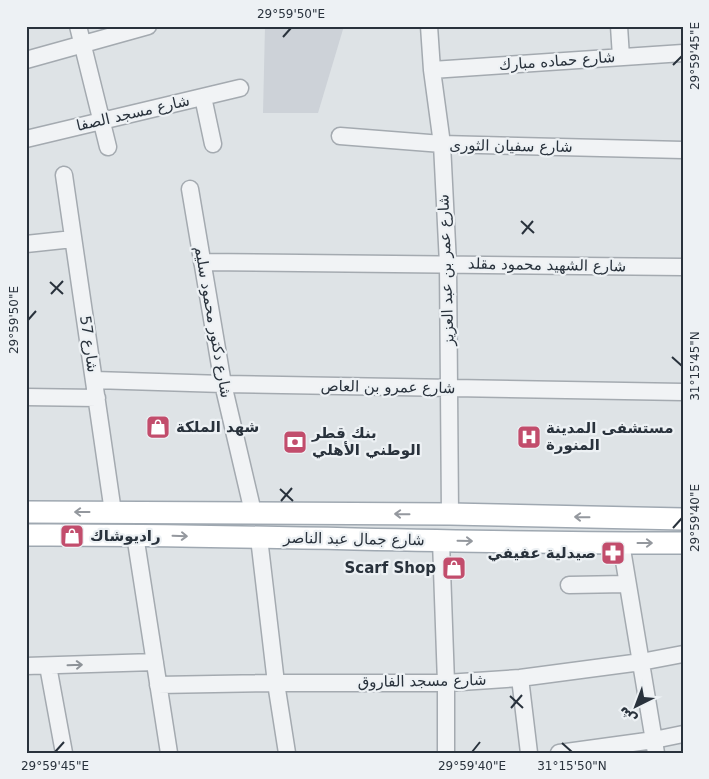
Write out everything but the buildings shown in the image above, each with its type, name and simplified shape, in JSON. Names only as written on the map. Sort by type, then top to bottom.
[{"type":"main road","name":"شارع جمال عبد الناصر","points":[[26,512],[450,514],[683,519]]},
{"type":"main road","name":"شارع جمال عبد الناصر","points":[[26,535],[683,543]]},
{"type":"street","points":[[78,26],[108,147]]},
{"type":"street","points":[[26,60],[148,26]]},
{"type":"street","name":"شارع عمر بن عبد العزيز","points":[[429,26],[432,70],[442,144],[448,264],[450,514]]},
{"type":"street","points":[[619,26],[621,56]]},
{"type":"street","name":"شارع حماده مبارك","points":[[432,70],[683,53]]},
{"type":"street","name":"شارع مسجد الصفا","points":[[26,138],[240,88]]},
{"type":"street","points":[[204,97],[213,144]]},
{"type":"street","name":"شارع سفيان الثورى","points":[[340,136],[442,144],[683,150]]},
{"type":"street","name":"شارع 57","points":[[64,175],[113,512]]},
{"type":"street","name":"شارع دكتور محمود سليم","points":[[190,189],[223,384],[253,512]]},
{"type":"street","points":[[26,244],[73,239]]},
{"type":"street","name":"شارع الشهيد محمود مقلد","points":[[202,262],[683,267]]},
{"type":"street","name":"شارع عمرو بن العاص","points":[[94,380],[683,392]]},
{"type":"street","points":[[26,397],[97,398]]},
{"type":"street","points":[[135,535],[169,753]]},
{"type":"street","points":[[259,538],[276,683],[287,753]]},
{"type":"street","points":[[441,541],[446,683],[446,753]]},
{"type":"street","points":[[620,543],[655,746]]},
{"type":"street","points":[[568,585],[627,584]]},
{"type":"street","name":"شارع مسجد الفاروق","points":[[158,685],[446,683],[520,678],[641,662],[683,654]]},
{"type":"street","points":[[26,666],[155,662]]},
{"type":"street","points":[[48,666],[64,753]]},
{"type":"street","points":[[520,678],[529,753]]},
{"type":"street","points":[[559,753],[655,746],[683,734]]},
{"type":"shaded area","points":[[265,26],[344,26],[318,113],[263,113]]},
{"type":"place","name":"شهد الملكة","points":[[158,427]]},
{"type":"place","name":"مستشفى المدينة المنورة","points":[[529,437]]},
{"type":"place","name":"بنك قطر الوطني الأهلي","points":[[295,442]]},
{"type":"place","name":"راديوشاك","points":[[72,536]]},
{"type":"place","name":"صيدلية عفيفي","points":[[613,553]]},
{"type":"place","name":"Scarf Shop","points":[[454,568]]}]
